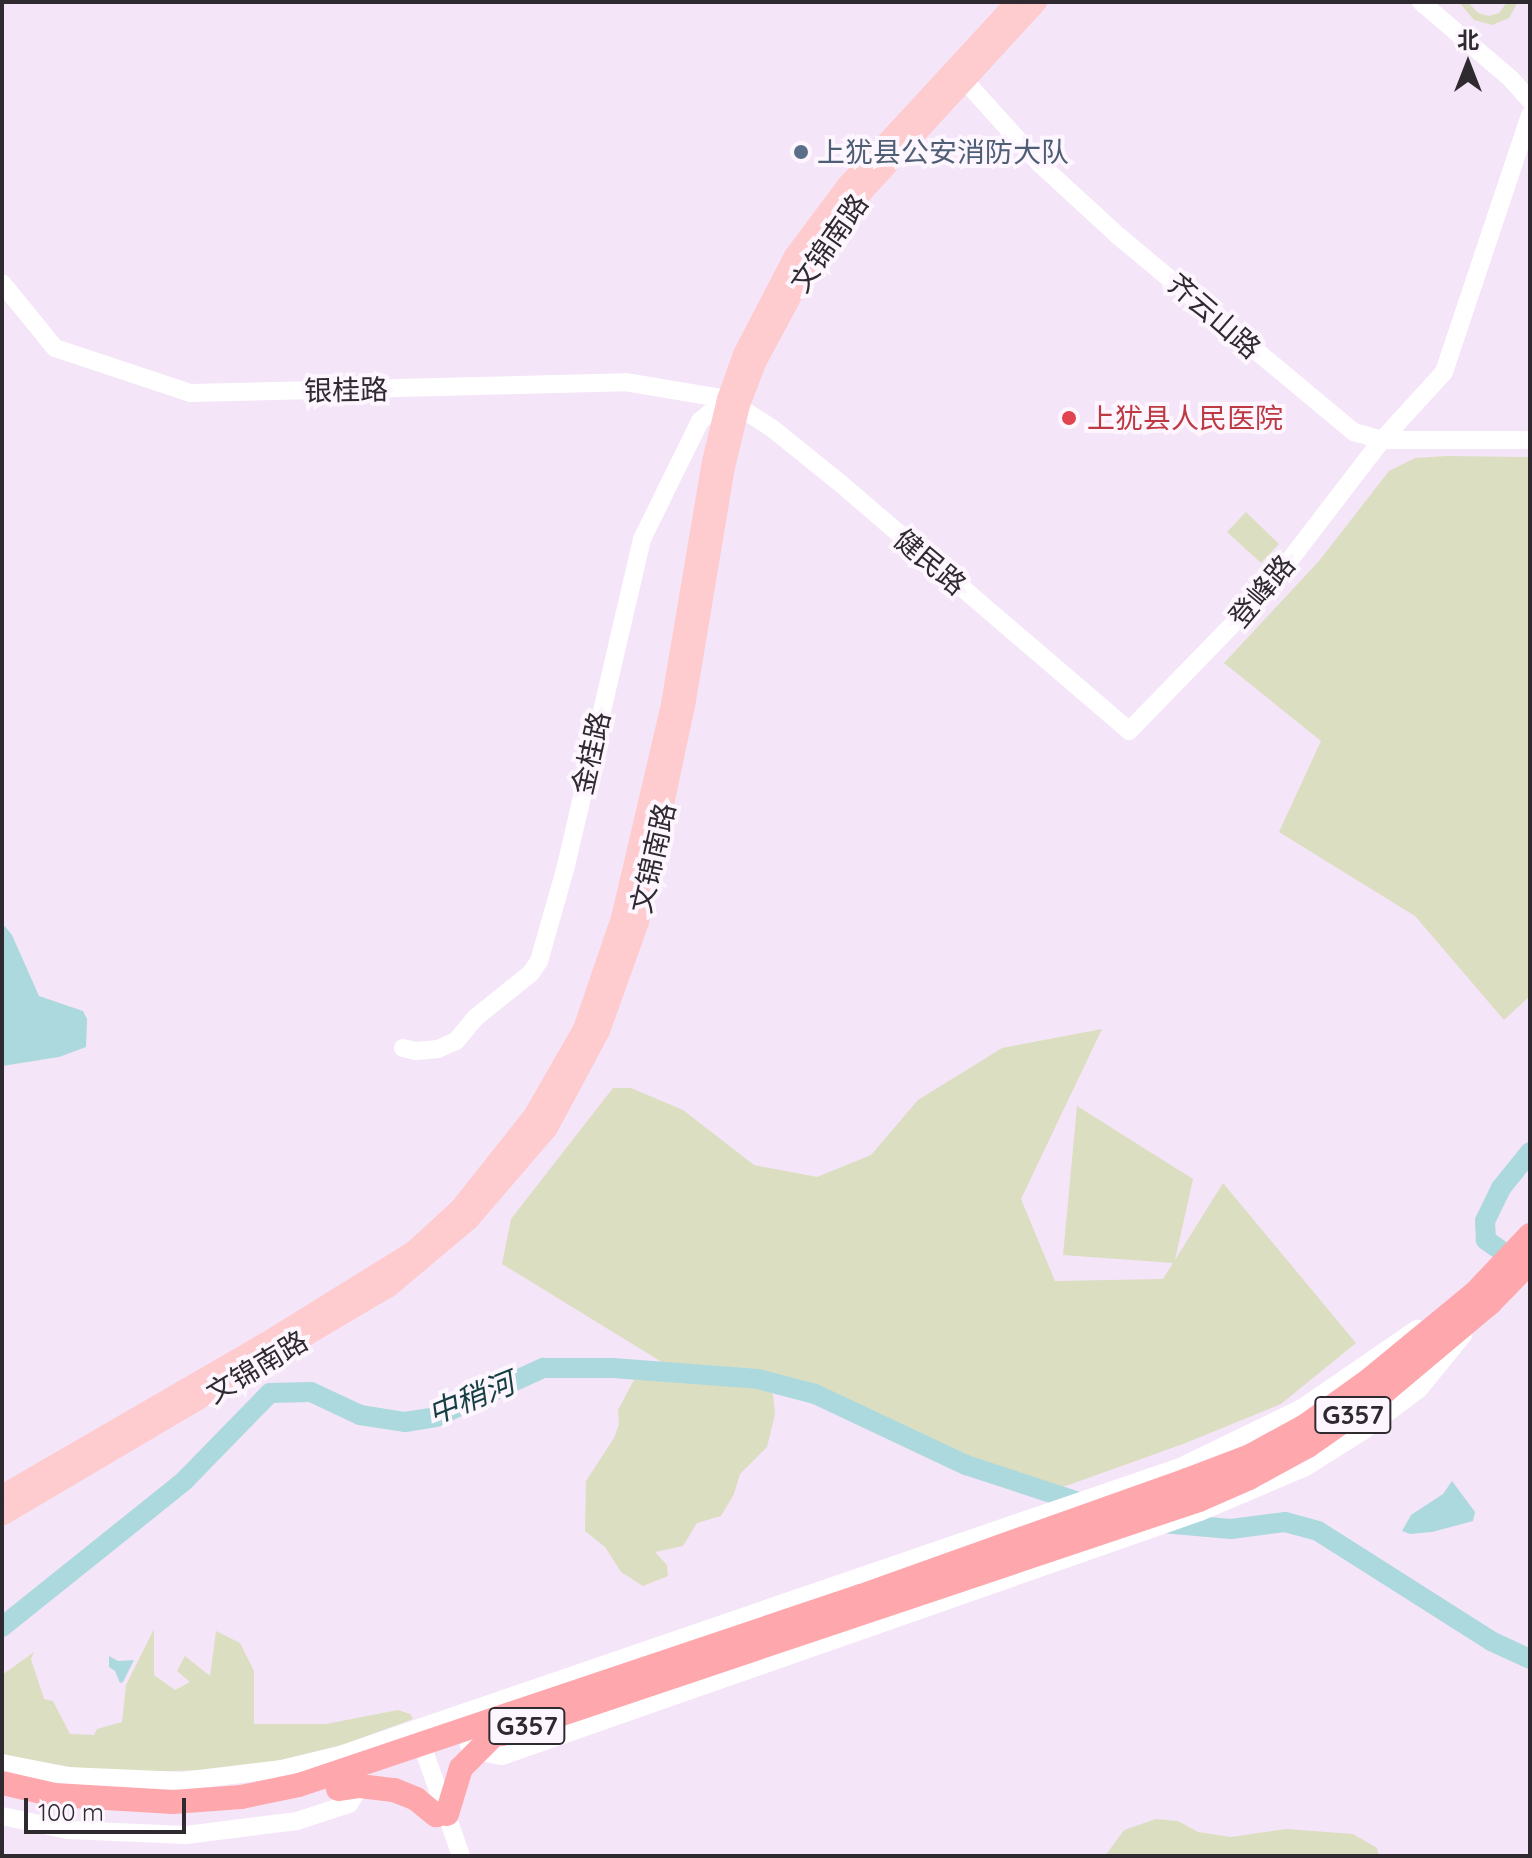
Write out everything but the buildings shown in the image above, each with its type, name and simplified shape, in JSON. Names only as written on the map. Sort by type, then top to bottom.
[{"type":"highway","name":"G357","points":[[1482,1298],[1530,1235]]},
{"type":"highway","name":"G357","points":[[2,1798],[50,1808],[172,1818],[240,1812],[353,1785],[420,1754],[1028,1536],[1195,1498],[1250,1456],[1305,1426],[1530,1262]]},
{"type":"highway","name":"G357","points":[[2,1783],[55,1795],[116,1801],[173,1802],[241,1797],[420,1754],[478,1745],[865,1614],[1028,1536]]},
{"type":"highway","points":[[353,1785],[404,1794],[442,1815],[456,1777],[478,1745]]},
{"type":"main road","name":"文锦南路","points":[[2,1495],[271,1339],[413,1251],[460,1208],[500,1162],[533,1116],[583,1029],[604,977],[625,904],[671,704],[712,462],[733,402],[808,266],[854,202],[960,75],[1016,2]]},
{"type":"main road","name":"文锦南路","points":[[960,75],[1037,2]]},
{"type":"main road","name":"文锦南路","points":[[2,1516],[388,1288],[469,1220],[548,1128],[600,1031],[639,922],[685,706],[733,402]]},
{"type":"street","points":[[1421,2],[1510,78],[1530,100]]},
{"type":"street","name":"齐云山路","points":[[960,75],[1040,164],[1116,234],[1327,413],[1354,432],[1382,440],[1530,440]]},
{"type":"street","name":"登峰路","points":[[1129,731],[1269,587],[1382,440],[1444,372],[1530,115]]},
{"type":"street","name":"银桂路","points":[[2,283],[55,348],[190,393],[625,382],[733,402]]},
{"type":"street","name":"健民路","points":[[733,402],[840,483],[1129,731]]},
{"type":"street","name":"金桂路","points":[[403,1048],[416,1051],[438,1049],[456,1041],[475,1018],[531,973],[539,961],[565,870],[642,539],[700,421],[733,402]]},
{"type":"street","points":[[2,1763],[67,1776],[183,1781],[282,1769],[340,1755],[520,1694],[1028,1536],[1129,1484],[1180,1467],[1302,1408],[1381,1351],[1482,1298]]},
{"type":"street","points":[[478,1745],[502,1756],[1080,1556],[1195,1498],[1306,1467],[1363,1431],[1419,1389],[1482,1298]]},
{"type":"street","points":[[420,1754],[461,1856]]},
{"type":"street","points":[[2,1816],[68,1830],[186,1835],[297,1821],[349,1804],[353,1785]]},
{"type":"street","points":[[442,1815],[450,1856]]},
{"type":"shaded area","points":[[1459,2],[1468,2],[1478,13],[1489,16],[1499,13],[1507,2],[1518,2],[1509,18],[1492,25],[1474,20]]},
{"type":"shaded area","points":[[1530,457],[1530,996],[1504,1020],[1415,916],[1279,832],[1321,741],[1224,663],[1319,561],[1389,471],[1415,458]]},
{"type":"shaded area","points":[[1246,512],[1279,544],[1261,563],[1227,532]]},
{"type":"shaded area","points":[[2,923],[12,935],[39,996],[83,1011],[87,1019],[86,1047],[59,1057],[2,1066]]},
{"type":"shaded area","points":[[1102,1029],[1021,1199],[1055,1281],[1163,1279],[1173,1263],[1063,1255],[1077,1106],[1193,1179],[1175,1260],[1223,1183],[1356,1343],[1281,1404],[1183,1444],[1063,1487],[966,1465],[815,1394],[758,1379],[683,1375],[502,1264],[511,1219],[613,1088],[631,1088],[683,1110],[754,1165],[817,1177],[871,1155],[918,1100],[1002,1048]]},
{"type":"shaded area","points":[[636,1376],[761,1382],[773,1395],[775,1414],[767,1447],[740,1474],[734,1494],[721,1516],[697,1523],[683,1546],[655,1552],[667,1565],[668,1576],[643,1586],[621,1572],[605,1547],[585,1531],[586,1481],[614,1438],[619,1424],[618,1410]]},
{"type":"shaded area","points":[[1452,1481],[1475,1512],[1473,1521],[1432,1532],[1410,1534],[1402,1531],[1411,1515],[1443,1494]]},
{"type":"shaded area","points":[[154,1629],[154,1675],[175,1690],[190,1682],[177,1671],[185,1656],[210,1676],[216,1631],[240,1643],[254,1671],[254,1724],[326,1724],[398,1710],[410,1714],[413,1719],[342,1745],[268,1763],[218,1769],[151,1772],[82,1769],[2,1755],[2,1675],[34,1652],[31,1659],[44,1699],[53,1701],[70,1734],[94,1735],[97,1729],[122,1722],[126,1685]]},
{"type":"shaded area","points":[[109,1656],[118,1661],[134,1660],[123,1682],[120,1683],[115,1671],[109,1667]]},
{"type":"shaded area","points":[[1156,1819],[1178,1821],[1198,1832],[1231,1837],[1286,1829],[1353,1834],[1377,1848],[1379,1856],[1105,1856],[1124,1830]]},
{"type":"waterway","points":[[1520,1264],[1486,1240],[1485,1221],[1501,1188],[1530,1152]]},
{"type":"waterway","name":"中稍河","points":[[2,1627],[184,1481],[270,1393],[311,1392],[360,1415],[405,1422],[436,1417],[543,1368],[613,1368],[758,1379],[815,1394],[966,1465],[1088,1505]]},
{"type":"waterway","points":[[1162,1523],[1231,1529],[1285,1522],[1318,1531],[1491,1641],[1530,1659]]},
{"type":"place","name":"上犹县公安消防大队","points":[[801,152]]},
{"type":"place","name":"上犹县人民医院","points":[[1069,418]]}]
